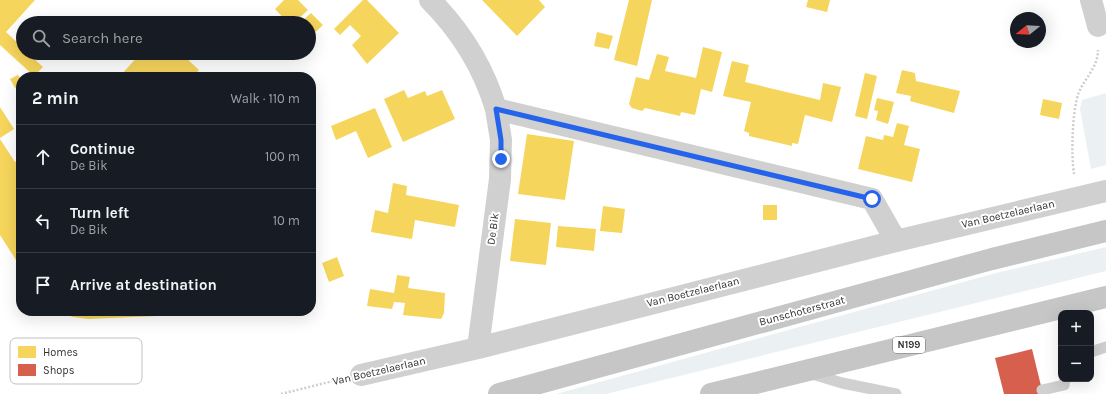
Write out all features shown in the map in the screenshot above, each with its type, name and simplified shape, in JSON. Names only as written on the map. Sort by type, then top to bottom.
[{"type":"main road","name":"Bunschoterstraat","points":[[498,394],[984,261],[1106,231]]},
{"type":"main road","name":"N199","points":[[711,394],[1106,297]]},
{"type":"street","name":"De Bik","points":[[430,0],[461,34],[475,56],[488,83],[496,109],[501,140],[500,179],[478,348]]},
{"type":"street","points":[[1091,0],[1098,26]]},
{"type":"street","points":[[496,109],[872,199],[896,241]]},
{"type":"street","name":"Van Boetzelaerlaan","points":[[361,375],[478,348],[896,241],[1106,190]]},
{"type":"lane","points":[[1094,351],[1106,348]]},
{"type":"lane","points":[[803,371],[842,384],[896,394]]},
{"type":"lane","points":[[1042,390],[1064,385],[1064,382]]},
{"type":"path","points":[[1078,198],[1073,164],[1074,112],[1079,93],[1098,60],[1098,26]]},
{"type":"path","name":"Van Boetzelaerlaan","points":[[281,394],[361,375]]},
{"type":"shaded area","points":[[1106,93],[1106,165],[1091,169],[1080,109],[1082,100]]},
{"type":"shaded area","points":[[1106,247],[1106,271],[606,394],[556,394],[996,273]]},
{"type":"building: Homes","points":[[0,0],[35,0],[20,16],[16,16],[16,21],[6,32],[16,41],[16,60],[0,45]]},
{"type":"building: Homes","points":[[284,0],[298,0],[308,10],[302,16],[282,16],[275,9]]},
{"type":"building: Homes","points":[[363,0],[367,0],[399,33],[367,64],[352,45],[361,36],[350,25],[340,35],[334,29]]},
{"type":"building: Homes","points":[[482,0],[539,0],[545,7],[517,36]]},
{"type":"building: Homes","points":[[629,0],[652,0],[637,66],[614,60]]},
{"type":"building: Homes","points":[[808,0],[830,0],[827,12],[806,7]]},
{"type":"building: Homes","points":[[316,18],[323,25],[316,32]]},
{"type":"building: Homes","points":[[597,32],[613,36],[609,49],[594,46]]},
{"type":"building: Homes","points":[[703,47],[722,52],[712,92],[701,89],[695,115],[681,112],[680,116],[645,108],[642,111],[632,108],[629,104],[636,77],[649,80],[657,54],[669,57],[665,71],[696,78]]},
{"type":"building: Homes","points":[[16,60],[36,60],[43,67],[38,72],[30,72]]},
{"type":"building: Homes","points":[[135,60],[188,60],[199,70],[197,72],[124,72]]},
{"type":"building: Homes","points":[[732,61],[749,65],[745,82],[782,91],[820,100],[823,83],[841,87],[832,122],[805,115],[798,144],[792,143],[792,146],[749,136],[749,133],[744,131],[751,102],[723,96]]},
{"type":"building: Homes","points":[[902,70],[915,73],[916,81],[960,91],[954,113],[910,101],[911,96],[896,93]]},
{"type":"building: Homes","points":[[865,73],[877,76],[867,119],[855,116]]},
{"type":"building: Homes","points":[[16,76],[16,88],[15,88],[10,79]]},
{"type":"building: Homes","points":[[404,90],[408,98],[425,91],[427,96],[442,90],[455,119],[403,142],[384,99]]},
{"type":"building: Homes","points":[[877,98],[894,102],[888,124],[876,120],[878,111],[874,110]]},
{"type":"building: Homes","points":[[1043,99],[1062,103],[1059,119],[1040,115]]},
{"type":"building: Homes","points":[[0,107],[14,129],[0,138]]},
{"type":"building: Homes","points":[[375,108],[392,147],[368,158],[356,131],[336,140],[331,126]]},
{"type":"building: Homes","points":[[897,123],[909,126],[904,145],[920,149],[912,182],[858,169],[866,136],[883,140],[884,135],[893,137]]},
{"type":"building: Homes","points":[[527,134],[574,141],[565,200],[518,194]]},
{"type":"building: Homes","points":[[0,139],[15,162],[16,161],[16,260],[0,235]]},
{"type":"building: Homes","points":[[393,183],[407,186],[406,195],[459,205],[455,227],[415,220],[412,239],[371,232],[375,210],[388,213]]},
{"type":"building: Homes","points":[[763,205],[777,205],[777,220],[763,220]]},
{"type":"building: Homes","points":[[603,206],[625,209],[622,233],[600,231]]},
{"type":"building: Homes","points":[[515,219],[551,223],[546,265],[510,261]]},
{"type":"building: Homes","points":[[558,226],[596,229],[594,251],[556,247]]},
{"type":"building: Homes","points":[[337,257],[344,276],[329,282],[322,263]]},
{"type":"building: Homes","points":[[397,275],[410,277],[408,288],[445,293],[444,313],[441,319],[403,315],[405,303],[394,302],[392,309],[367,306],[370,289],[394,293]]},
{"type":"building: Homes","points":[[70,316],[157,316],[88,319]]},
{"type":"building: Shops","points":[[1032,349],[1043,394],[1004,394],[995,358]]},
{"type":"route","points":[[501,159],[501,140],[496,109],[872,199]]}]
